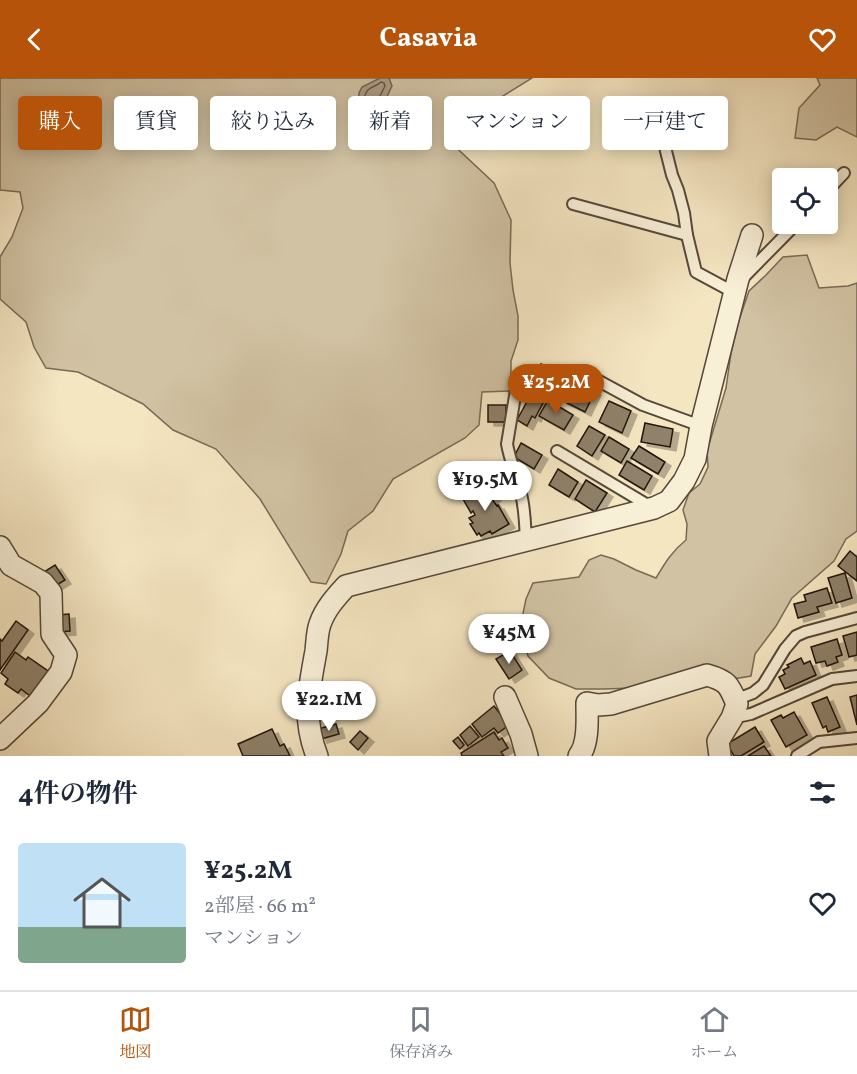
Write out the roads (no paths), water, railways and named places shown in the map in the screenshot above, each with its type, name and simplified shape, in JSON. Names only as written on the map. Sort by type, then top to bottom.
[{"type":"street","points":[[317,756],[310,739],[308,692],[320,624],[331,602],[346,586],[654,508],[669,501],[684,481],[695,459],[736,289],[752,235]]},
{"type":"street","points":[[0,548],[11,565],[43,583],[51,592],[52,634],[66,655],[61,672],[38,703],[0,739]]},
{"type":"street","points":[[579,756],[588,726],[587,703],[611,704],[707,675],[720,678],[730,687],[734,709],[718,741],[720,756]]},
{"type":"street","points":[[505,697],[528,756]]},
{"type":"street","points":[[0,753],[4,756]]},
{"type":"lane","points":[[666,150],[684,213],[696,272],[736,289],[787,234]]},
{"type":"lane","points":[[838,179],[844,173]]},
{"type":"lane","points":[[573,204],[687,235]]},
{"type":"lane","points":[[518,378],[507,444],[525,514],[526,540]]},
{"type":"lane","points":[[597,380],[643,405],[702,426]]},
{"type":"lane","points":[[557,451],[654,508]]},
{"type":"lane","points":[[734,709],[763,686],[784,649],[796,636],[857,618]]},
{"type":"lane","points":[[734,709],[751,714],[832,679],[857,676]]},
{"type":"lane","points":[[797,756],[819,742],[857,738]]},
{"type":"water","points":[[380,78],[389,78],[392,86],[387,96],[359,96],[362,87]]}]
